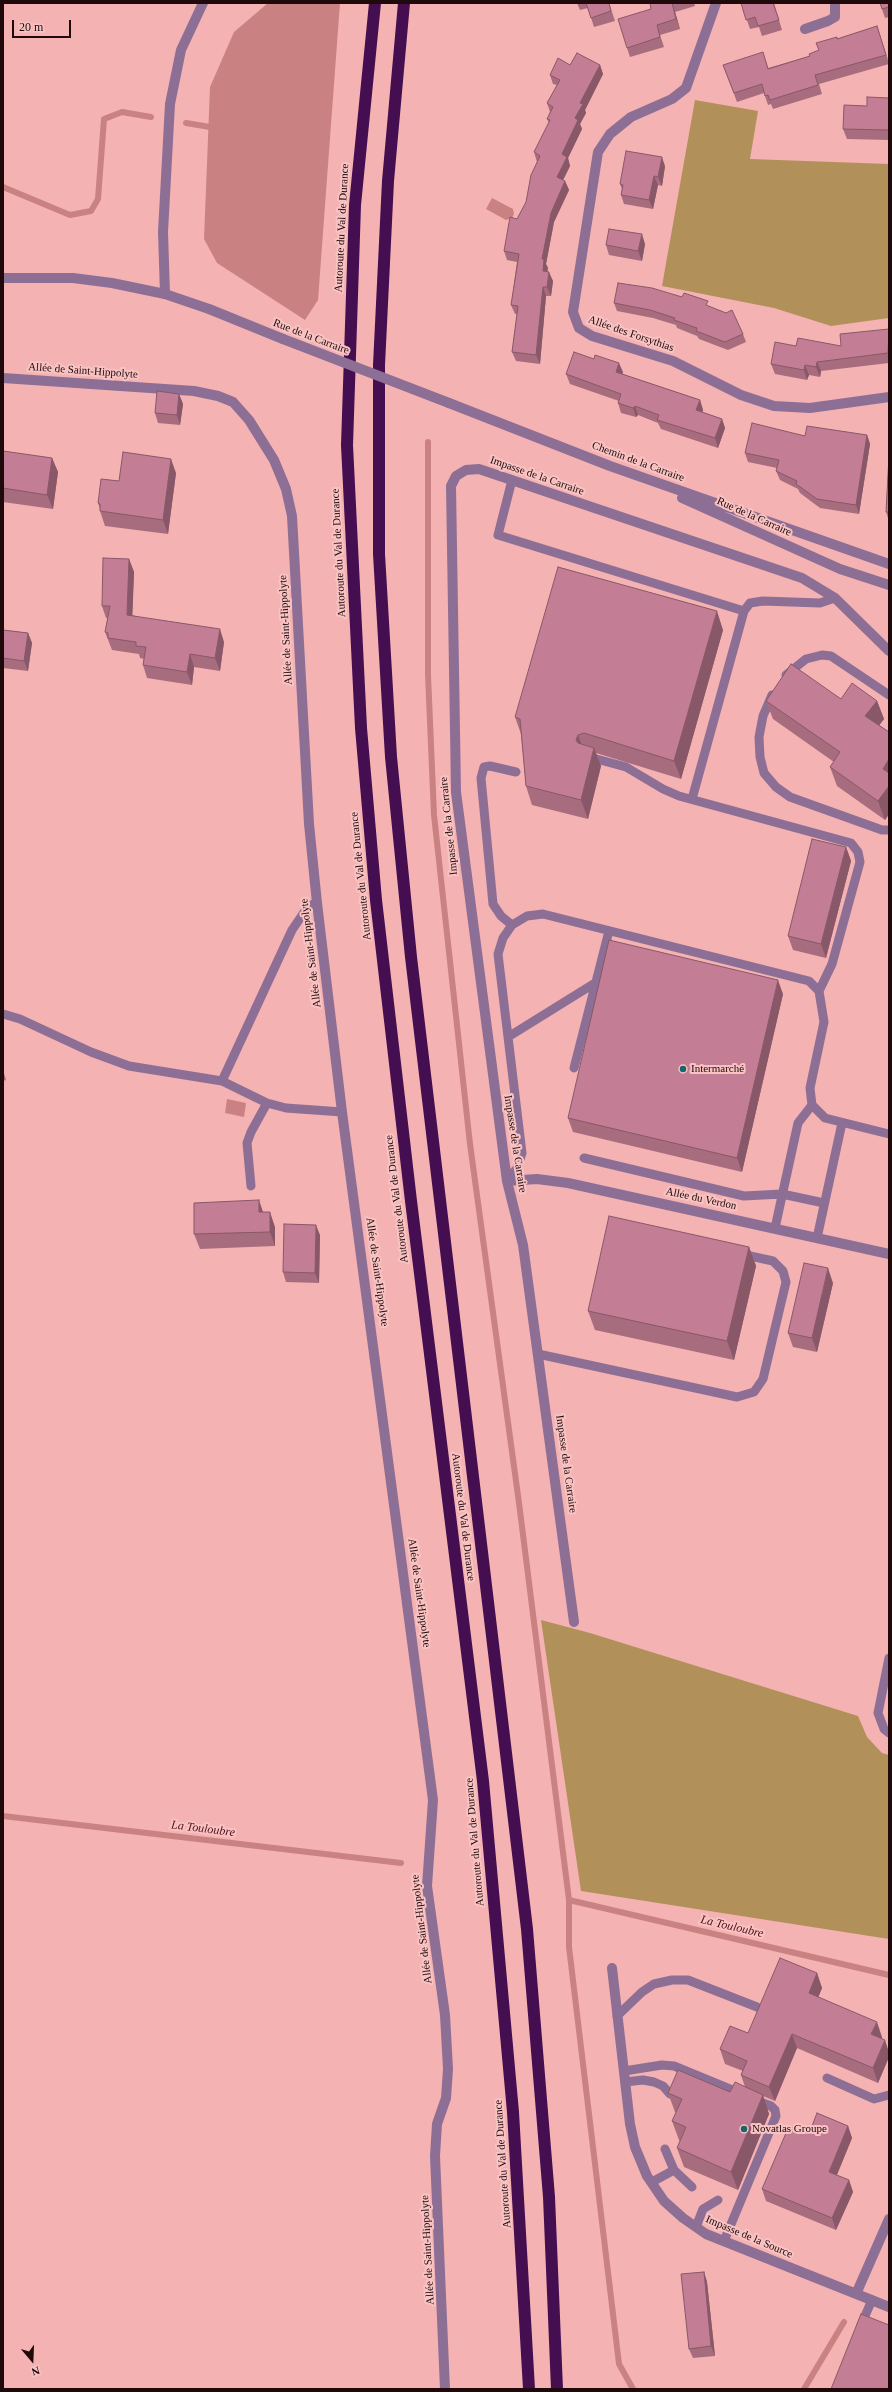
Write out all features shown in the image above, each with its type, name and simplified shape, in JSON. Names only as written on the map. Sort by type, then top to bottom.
[{"type":"highway","name":"Autoroute du Val de Durance","points":[[376,3],[355,205],[347,445],[360,728],[376,900],[405,1154],[483,1781],[513,2112],[529,2389]]},
{"type":"highway","name":"Autoroute du Val de Durance","points":[[404,3],[388,181],[380,365],[379,554],[391,757],[411,957],[527,1929],[549,2197],[557,2389]]},
{"type":"street","points":[[164,294],[163,232],[170,104],[182,50],[203,3]]},
{"type":"street","name":"Allée des Forsythias","points":[[716,3],[686,88],[672,99],[631,117],[610,134],[598,152],[573,312],[578,328],[592,336],[673,361],[741,395],[774,406],[810,408],[889,397]]},
{"type":"street","points":[[805,30],[828,21],[834,16],[835,3]]},
{"type":"street","name":"Rue de la Carraire","points":[[3,278],[73,278],[112,283],[164,294],[209,309],[449,404]]},
{"type":"street","name":"Allée de Saint-Hippolyte","points":[[3,378],[194,391],[218,396],[233,402],[249,420],[263,440],[286,489],[292,516],[309,824],[317,903],[342,1112],[433,1800],[427,1886],[445,2015],[448,2068],[446,2098],[437,2124],[435,2156],[445,2389]]},
{"type":"street","name":"Chemin de la Carraire","points":[[449,404],[610,466],[889,564]]},
{"type":"street","name":"Rue de la Carraire","points":[[610,466],[840,569],[889,586]]},
{"type":"street","name":"Impasse de la Carraire","points":[[574,1622],[519,1224],[507,1182],[456,792],[451,486],[456,476],[466,470],[479,469],[802,578],[835,598],[889,651]]},
{"type":"street","name":"Allée du Verdon","points":[[507,1182],[537,1179],[568,1182],[889,1254]]},
{"type":"street","name":"Impasse de la Source","points":[[612,1968],[625,2082],[635,2147],[652,2182],[664,2200],[706,2234],[889,2307]]},
{"type":"street","points":[[856,2294],[889,2218]]},
{"type":"lane","points":[[512,480],[498,535],[744,611]]},
{"type":"lane","points":[[692,799],[744,611],[750,603],[763,601],[820,604],[835,598]]},
{"type":"lane","points":[[889,695],[832,656],[822,655],[806,659],[789,672],[778,686],[763,716],[759,737],[760,758],[764,773],[776,787],[790,797],[882,830],[889,830]]},
{"type":"lane","points":[[589,757],[626,767],[663,789],[692,799],[851,843],[858,852],[860,862],[832,964],[819,991],[824,1022],[810,1088],[812,1105],[825,1118],[889,1134]]},
{"type":"lane","points":[[512,925],[501,916],[493,904],[481,778],[484,767],[490,766],[516,772]]},
{"type":"lane","points":[[222,1081],[292,930],[308,908],[317,903]]},
{"type":"lane","points":[[507,1182],[517,1168],[522,1153],[498,954],[502,938],[512,925],[526,916],[543,914],[810,982],[819,991]]},
{"type":"lane","points":[[574,1068],[609,931]]},
{"type":"lane","points":[[508,1036],[595,983]]},
{"type":"lane","points":[[3,1014],[129,1066],[222,1081],[266,1103],[316,1112],[342,1112]]},
{"type":"lane","points":[[251,1186],[247,1143],[266,1103]]},
{"type":"lane","points":[[775,1228],[798,1123],[812,1105]]},
{"type":"lane","points":[[817,1238],[842,1123]]},
{"type":"lane","points":[[584,1158],[744,1196],[782,1194],[824,1203]]},
{"type":"lane","points":[[538,1354],[737,1397],[754,1392],[763,1379],[786,1282],[783,1270],[773,1261],[728,1251]]},
{"type":"lane","points":[[889,1658],[878,1713],[884,1729],[889,1733]]},
{"type":"lane","points":[[617,2016],[642,1992],[654,1984],[672,1980],[688,1980],[757,2007]]},
{"type":"lane","points":[[624,2071],[662,2065],[674,2066],[771,2106],[775,2110],[776,2116],[724,2241]]},
{"type":"lane","points":[[827,2078],[874,2099],[889,2095]]},
{"type":"lane","points":[[625,2082],[643,2080],[654,2082],[663,2086],[670,2094]]},
{"type":"lane","points":[[665,2149],[674,2170],[692,2187]]},
{"type":"lane","points":[[652,2182],[674,2170]]},
{"type":"lane","points":[[696,2227],[703,2209],[718,2200]]},
{"type":"lane","points":[[857,2333],[872,2300]]},
{"type":"shaded area","points":[[268,3],[340,3],[318,300],[305,320],[217,263],[204,239],[210,87],[234,32]]},
{"type":"shaded area","points":[[695,100],[758,111],[750,159],[889,164],[889,318],[831,326],[774,308],[662,286]]},
{"type":"shaded area","points":[[492,198],[513,209],[514,214],[512,218],[506,220],[486,209]]},
{"type":"shaded area","points":[[227,1099],[246,1103],[244,1117],[225,1113]]},
{"type":"shaded area","points":[[541,1620],[590,1633],[858,1716],[867,1737],[882,1753],[889,1755],[889,1939],[581,1891]]},
{"type":"building","points":[[586,3],[609,3],[611,11],[591,18]]},
{"type":"building","points":[[650,3],[672,3],[676,19],[657,25],[660,37],[627,48],[618,19],[651,9]]},
{"type":"building","points":[[741,3],[773,3],[779,20],[758,26],[755,17],[746,20]]},
{"type":"building","points":[[880,3],[889,3],[889,7],[882,9]]},
{"type":"building","points":[[877,26],[886,55],[815,75],[818,85],[770,100],[768,95],[765,96],[762,84],[734,93],[723,65],[763,52],[768,69],[810,56],[809,54],[819,50],[816,43],[837,37],[837,39]]},
{"type":"building","points":[[577,53],[600,65],[580,103],[583,104],[575,118],[578,120],[562,154],[567,157],[557,177],[565,181],[551,213],[542,259],[544,259],[543,271],[549,272],[547,287],[543,287],[536,355],[512,352],[518,306],[511,305],[519,254],[504,251],[510,217],[517,219],[526,202],[531,175],[540,156],[534,152],[550,120],[547,119],[553,107],[547,103],[560,80],[550,75],[558,58],[570,65]]},
{"type":"building","points":[[867,97],[889,98],[889,130],[843,129],[844,105],[867,106]]},
{"type":"building","points":[[626,151],[662,157],[658,177],[654,176],[649,200],[621,195],[623,185],[620,184]]},
{"type":"building","points":[[609,229],[642,234],[638,251],[606,245]]},
{"type":"building","points":[[618,283],[652,288],[682,297],[684,293],[708,301],[706,305],[726,313],[732,310],[743,334],[725,342],[696,331],[697,328],[674,320],[675,318],[650,310],[614,303]]},
{"type":"building","points":[[889,329],[888,353],[817,362],[816,367],[805,365],[804,370],[771,364],[775,342],[796,346],[798,338],[841,346],[840,334]]},
{"type":"building","points":[[574,352],[594,359],[595,355],[619,363],[616,372],[700,400],[696,410],[722,419],[715,438],[657,420],[659,415],[635,406],[633,408],[618,403],[621,394],[566,374]]},
{"type":"building","points":[[157,391],[179,394],[177,415],[155,413]]},
{"type":"building","points":[[752,423],[805,436],[807,426],[867,435],[856,505],[817,499],[796,484],[797,481],[776,471],[779,460],[745,453]]},
{"type":"building","points":[[3,451],[52,458],[47,495],[3,488]]},
{"type":"building","points":[[123,452],[171,459],[163,520],[100,511],[100,504],[98,503],[101,479],[119,481]]},
{"type":"building","points":[[889,456],[889,512],[886,512]]},
{"type":"building","points":[[103,558],[129,559],[127,615],[220,629],[215,658],[190,654],[187,672],[143,665],[146,647],[136,646],[136,642],[108,638],[108,633],[105,632],[110,606],[102,606]]},
{"type":"building","points":[[558,567],[717,611],[674,761],[584,733],[578,735],[576,740],[578,743],[594,748],[581,800],[526,786],[520,719],[515,717]]},
{"type":"building","points":[[3,630],[28,633],[24,661],[3,658]]},
{"type":"building","points":[[791,664],[841,699],[852,683],[877,701],[865,716],[889,732],[889,759],[883,769],[889,773],[889,786],[878,801],[830,767],[840,752],[766,701]]},
{"type":"building","points":[[812,839],[846,847],[821,944],[788,936]]},
{"type":"building","points":[[609,940],[778,980],[737,1158],[568,1118]]},
{"type":"building","points":[[259,1200],[259,1212],[270,1212],[270,1232],[194,1234],[194,1203]]},
{"type":"building","points":[[609,1216],[749,1247],[727,1341],[588,1311]]},
{"type":"building","points":[[284,1224],[316,1225],[315,1273],[283,1272]]},
{"type":"building","points":[[804,1263],[828,1268],[812,1338],[788,1333]]},
{"type":"building","points":[[780,1958],[817,1973],[809,1993],[877,2022],[871,2034],[885,2040],[873,2068],[792,2034],[769,2087],[741,2075],[747,2061],[720,2049],[730,2026],[748,2033]]},
{"type":"building","points":[[678,2070],[730,2092],[735,2082],[763,2095],[731,2172],[677,2148],[686,2127],[672,2121],[682,2099],[668,2093]]},
{"type":"building","points":[[817,2113],[848,2126],[829,2172],[849,2180],[832,2218],[762,2189],[789,2126],[809,2134]]},
{"type":"building","points":[[704,2272],[711,2346],[689,2349],[681,2274]]},
{"type":"building","points":[[861,2314],[889,2325],[889,2389],[831,2389]]},
{"type":"waterway","points":[[3,187],[70,215],[91,211],[98,199],[104,119],[122,112],[151,117]]},
{"type":"waterway","points":[[186,123],[216,128]]},
{"type":"waterway","points":[[428,442],[428,675],[434,815],[470,1144],[519,1503],[569,1900],[569,1947],[619,2364],[633,2389]]},
{"type":"waterway","name":"La Touloubre","points":[[3,1816],[401,1863]]},
{"type":"waterway","name":"La Touloubre","points":[[569,1900],[889,1975]]},
{"type":"waterway","points":[[804,2389],[844,2322]]},
{"type":"place","name":"Intermarché","points":[[683,1069]]},
{"type":"place","name":"Novatlas Groupe","points":[[744,2129]]}]
